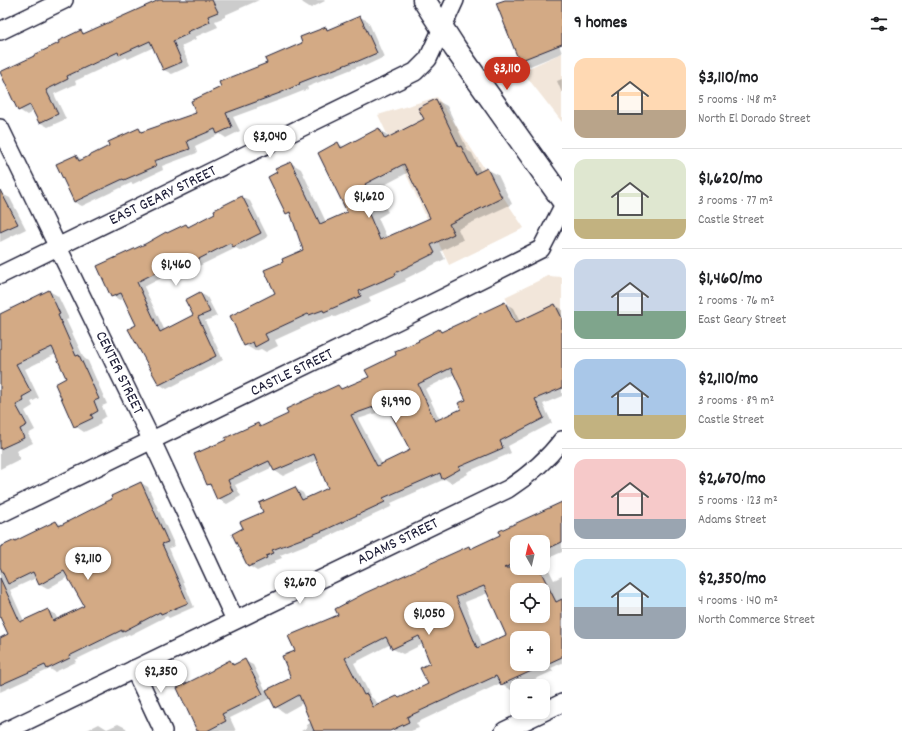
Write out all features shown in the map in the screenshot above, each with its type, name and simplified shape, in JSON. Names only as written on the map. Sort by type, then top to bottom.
[{"type":"main road","points":[[424,0],[442,30],[562,199]]},
{"type":"street","points":[[0,31],[64,0]]},
{"type":"street","name":"EAST GEARY STREET","points":[[0,275],[415,72],[428,58],[455,0]]},
{"type":"street","name":"CENTER STREET","points":[[0,128],[152,441],[235,620]]},
{"type":"street","name":"CASTLE STREET","points":[[0,514],[152,441],[541,249],[562,208]]},
{"type":"street","name":"ADAMS STREET","points":[[6,731],[508,489],[528,476],[547,458],[562,440]]},
{"type":"street","points":[[134,669],[163,731]]},
{"type":"street","points":[[504,731],[555,706]]},
{"type":"shaded area","points":[[562,53],[562,122],[522,71]]},
{"type":"shaded area","points":[[437,97],[524,228],[449,265],[378,115]]},
{"type":"shaded area","points":[[548,276],[562,277],[562,337],[531,352],[505,297]]},
{"type":"building","points":[[159,0],[212,0],[218,12],[208,16],[210,22],[187,32],[188,34],[173,41],[182,62],[163,70],[150,41],[119,55],[118,52],[67,76],[68,79],[46,90],[58,114],[39,123],[30,105],[18,111],[0,72],[34,56],[59,43],[58,41],[81,30],[83,34]]},
{"type":"building","points":[[505,0],[562,0],[562,44],[519,61],[496,3]]},
{"type":"building","points":[[360,16],[377,53],[299,83],[300,84],[280,93],[226,113],[232,127],[217,134],[215,129],[187,141],[190,149],[154,161],[156,166],[124,180],[123,179],[74,202],[56,164],[76,155],[79,161],[109,146],[108,142],[139,128],[141,132],[196,113],[191,101],[221,87],[219,82],[267,63],[265,59],[302,43],[300,37],[326,27],[327,30]]},
{"type":"building","points":[[436,99],[459,147],[461,146],[475,174],[487,168],[502,198],[449,224],[454,234],[431,245],[435,253],[395,273],[396,275],[359,291],[361,296],[324,312],[323,310],[309,315],[308,314],[265,334],[268,340],[255,347],[253,342],[244,346],[230,316],[275,293],[264,270],[283,262],[282,259],[303,250],[290,212],[286,214],[268,177],[277,172],[275,169],[291,162],[320,224],[347,212],[318,153],[338,142],[341,148],[379,128],[385,139],[424,119],[418,108]],"holes":[[[404,164],[430,218],[380,240],[368,212],[378,206],[365,184]]]},
{"type":"building","points":[[0,190],[18,224],[0,232]]},
{"type":"building","points":[[242,196],[261,233],[233,247],[230,243],[191,263],[187,257],[137,282],[160,332],[193,315],[185,300],[200,292],[210,312],[198,317],[216,356],[159,385],[128,329],[136,325],[121,293],[111,297],[97,266],[145,244],[166,232],[167,233],[186,224],[188,227],[215,213],[214,210]]},
{"type":"building","points":[[49,290],[76,356],[79,355],[99,399],[94,401],[98,411],[91,415],[93,418],[74,427],[55,384],[66,378],[52,347],[16,364],[31,392],[22,397],[24,401],[16,405],[27,425],[20,429],[24,438],[0,449],[0,314]]},
{"type":"building","points":[[505,302],[515,323],[555,304],[562,318],[562,388],[535,399],[544,418],[500,441],[503,448],[459,467],[460,469],[442,479],[440,473],[383,498],[385,502],[325,530],[272,550],[274,553],[266,556],[267,558],[248,567],[232,534],[243,528],[240,522],[263,512],[259,503],[295,487],[302,500],[328,488],[314,454],[274,471],[269,461],[228,480],[233,492],[217,500],[210,484],[207,485],[194,454],[226,440],[225,438],[258,423],[260,427],[288,414],[286,409],[338,385],[341,389],[369,377],[365,370],[396,355],[395,351],[419,341],[418,340],[439,329],[441,332]],"holes":[[[451,368],[466,400],[458,403],[461,409],[435,421],[418,384]],[[385,403],[410,450],[377,466],[351,415]]]},
{"type":"building","points":[[141,482],[168,542],[162,544],[188,603],[161,614],[160,612],[122,632],[122,630],[69,656],[70,658],[47,669],[45,665],[0,685],[0,638],[8,634],[0,617],[0,578],[20,622],[48,609],[53,621],[84,606],[64,571],[39,585],[33,572],[8,584],[0,567],[0,547],[56,521],[59,526],[112,499],[111,496]]},
{"type":"building","points":[[562,502],[562,542],[550,548],[550,535],[510,535],[510,565],[504,568],[510,568],[510,575],[542,575],[546,583],[510,583],[510,623],[550,623],[550,590],[556,602],[562,599],[562,657],[550,663],[550,631],[510,631],[510,671],[532,671],[514,679],[510,679],[510,681],[501,685],[496,676],[407,717],[409,722],[390,731],[314,731],[299,695],[275,708],[266,690],[291,678],[282,656],[295,651],[288,636],[338,615],[335,609],[365,593],[469,546],[470,549],[500,535],[499,531]],"holes":[[[484,586],[506,635],[477,648],[456,597]],[[419,636],[430,663],[420,668],[428,684],[399,698],[397,696],[373,707],[367,694],[364,695],[345,658],[386,637],[392,649]]]},
{"type":"building","points":[[245,659],[263,694],[222,714],[226,721],[207,731],[197,731],[177,688],[230,660],[233,665]]}]
